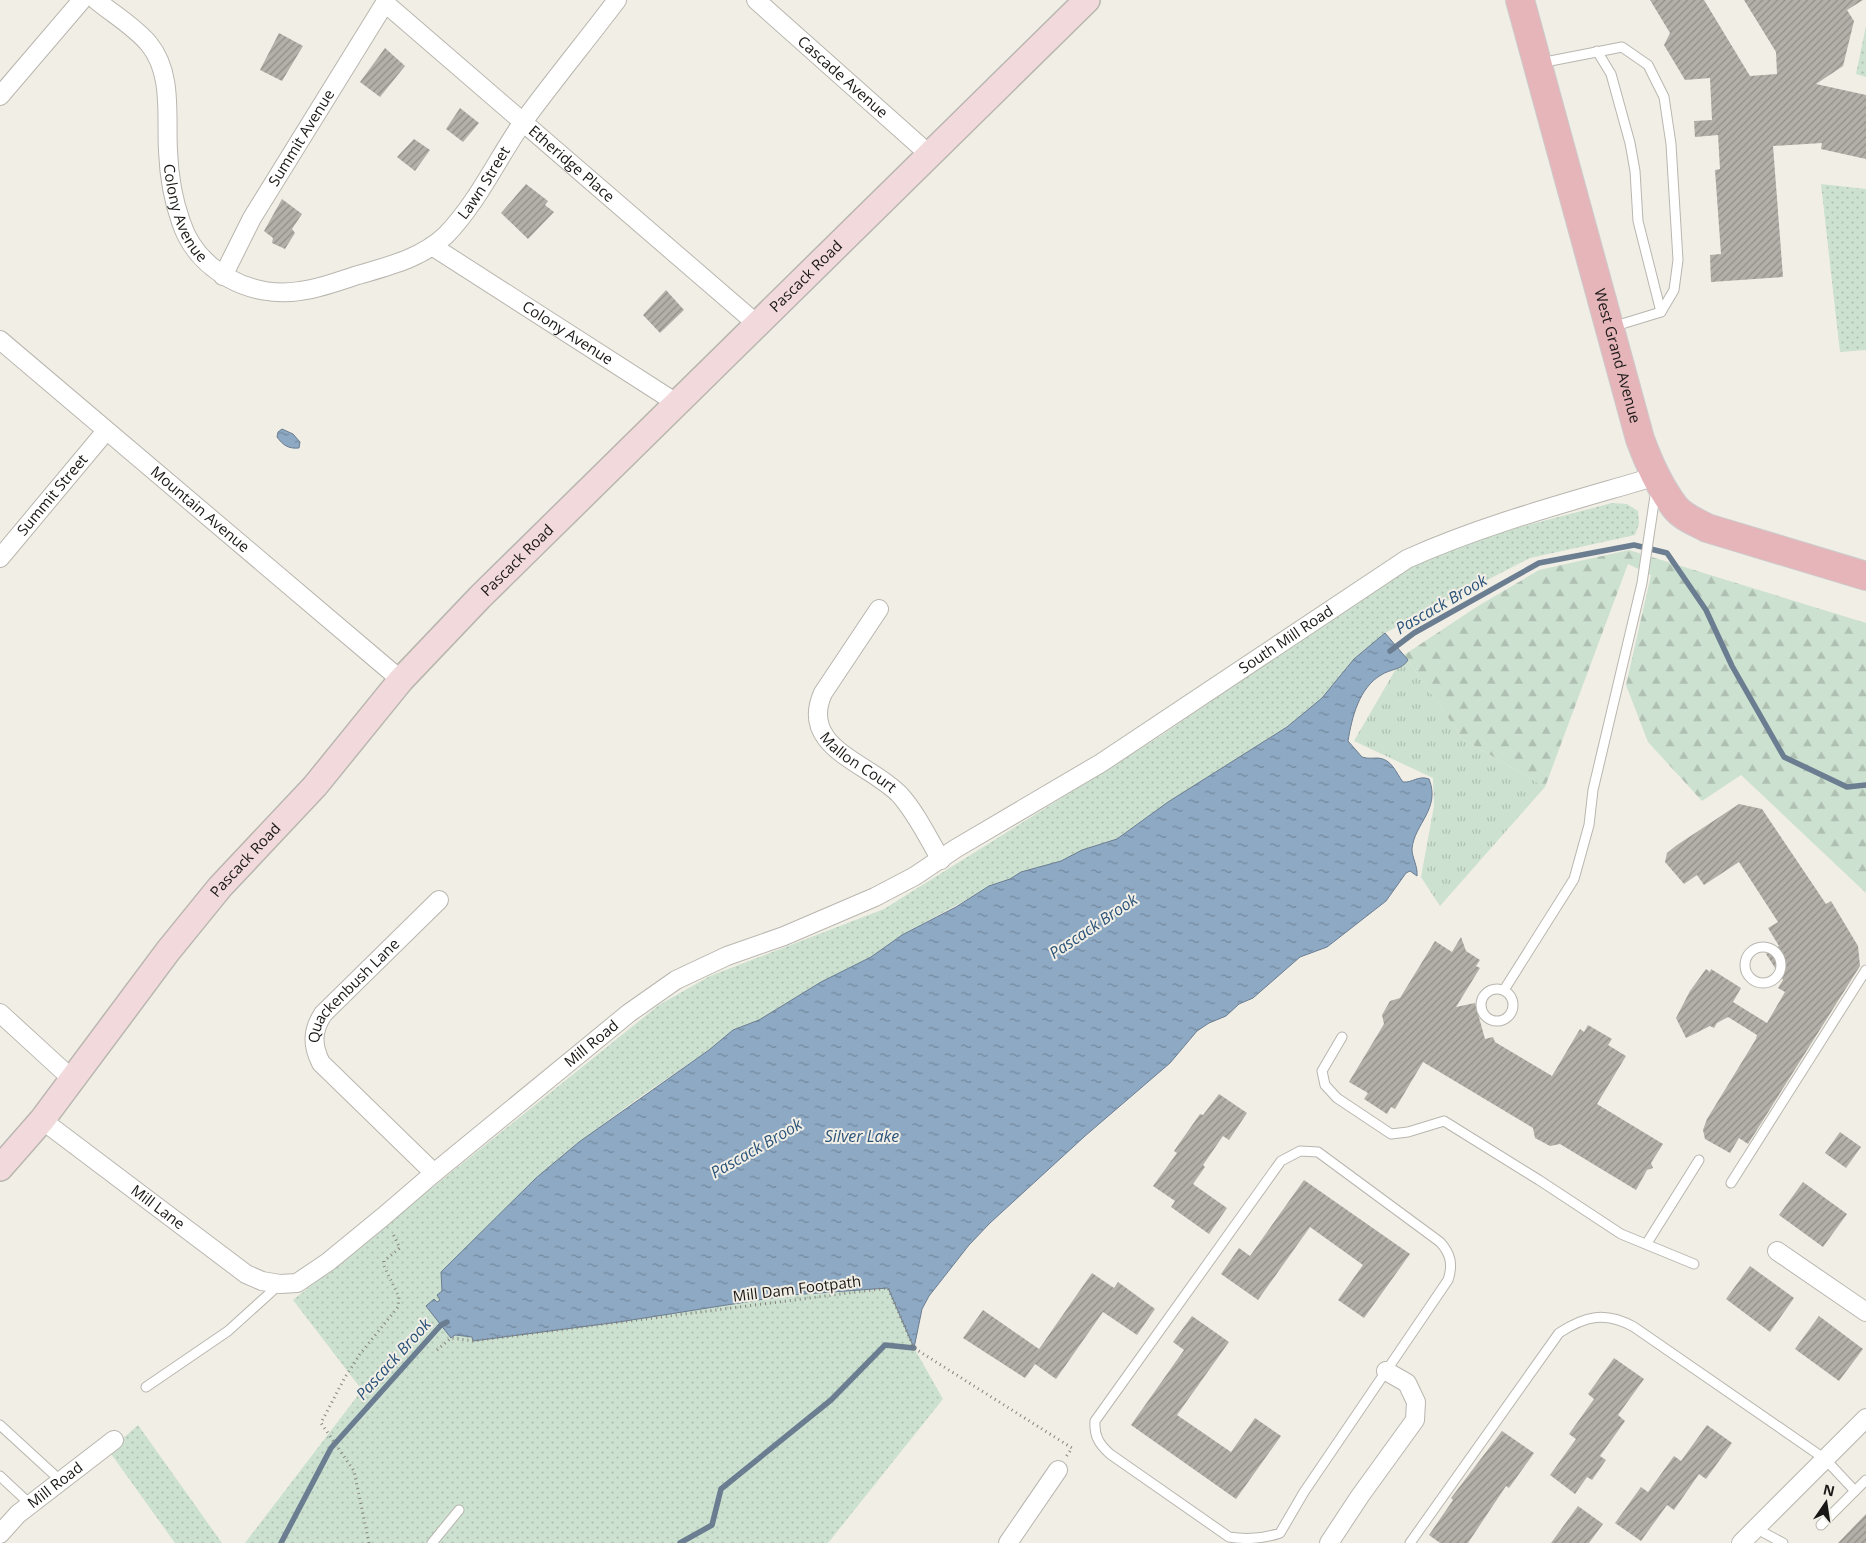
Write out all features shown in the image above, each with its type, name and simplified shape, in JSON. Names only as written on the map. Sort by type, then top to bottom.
[{"type":"main road","name":"West Grand Avenue","points":[[1520,0],[1640,438],[1657,476],[1675,507],[1687,518],[1707,528],[1866,576]]},
{"type":"street","points":[[0,96],[82,0]]},
{"type":"street","name":"Colony Avenue","points":[[96,0],[147,42],[162,68],[166,88],[168,153],[173,194],[181,224],[190,242],[204,260],[223,276],[254,289],[277,293],[301,291],[383,268]]},
{"type":"street","name":"Lawn Street","points":[[383,268],[402,263],[432,246],[463,215],[523,123],[617,0]]},
{"type":"street","name":"Cascade Avenue","points":[[756,0],[930,155]]},
{"type":"street","name":"Pascack Road","points":[[0,1168],[42,1120],[168,951],[220,887],[315,786],[401,680],[480,597],[678,404],[1084,1]]},
{"type":"street","name":"Summit Avenue","points":[[223,276],[252,218],[385,3]]},
{"type":"street","name":"Etheridge Place","points":[[385,3],[758,325]]},
{"type":"street","name":"Colony Avenue","points":[[432,246],[678,404]]},
{"type":"street","name":"Mountain Avenue","points":[[0,340],[401,680]]},
{"type":"street","name":"Summit Street","points":[[0,558],[106,431]]},
{"type":"street","name":"South Mill Road","points":[[940,860],[1101,763],[1407,559],[1443,542],[1540,510],[1657,476]]},
{"type":"street","name":"Mallon Court","points":[[879,609],[823,694],[818,705],[817,720],[821,733],[829,744],[885,781],[900,795],[916,816],[940,860]]},
{"type":"street","name":"Mill Road","points":[[280,1284],[297,1283],[309,1276],[629,1013],[676,980],[727,956],[784,936],[875,897],[940,860]]},
{"type":"street","name":"Quackenbush Lane","points":[[434,1172],[321,1063],[315,1052],[313,1038],[316,1025],[323,1014],[439,900]]},
{"type":"street","points":[[0,1013],[72,1079]]},
{"type":"street","name":"Mill Lane","points":[[42,1120],[246,1274],[262,1281],[280,1284]]},
{"type":"street","points":[[1777,1250],[1866,1312]]},
{"type":"street","points":[[1329,1543],[1360,1496],[1415,1420],[1416,1402],[1407,1383],[1386,1371]]},
{"type":"street","points":[[1741,1543],[1866,1418]]},
{"type":"street","name":"Mill Road","points":[[0,1534],[30,1504],[114,1440]]},
{"type":"street","points":[[1008,1543],[1058,1470]]},
{"type":"lane","points":[[1537,64],[1622,47],[1648,65],[1664,97],[1671,144],[1678,260],[1674,290],[1661,312],[1609,328]]},
{"type":"lane","points":[[1597,51],[1611,74],[1630,143],[1635,171],[1638,221],[1661,312]]},
{"type":"lane","points":[[1504,990],[1574,879],[1589,825],[1593,790],[1642,583],[1657,476]]},
{"type":"lane","points":[[1769,948],[1780,958],[1779,973],[1772,980],[1758,982],[1747,972],[1746,962],[1754,950],[1769,948]]},
{"type":"lane","points":[[1731,1182],[1866,970]]},
{"type":"lane","points":[[1342,1037],[1322,1071],[1325,1085],[1345,1103],[1391,1134],[1408,1132],[1444,1121],[1621,1234],[1694,1264]]},
{"type":"lane","points":[[1300,1151],[1318,1152],[1446,1249],[1451,1261],[1448,1280],[1386,1371],[1304,1492],[1280,1533],[1267,1537],[1256,1539],[1229,1536],[1110,1454],[1098,1442],[1095,1429],[1095,1421],[1281,1161],[1300,1151]]},
{"type":"lane","points":[[1648,1244],[1699,1160]]},
{"type":"lane","points":[[146,1387],[228,1331],[280,1284]]},
{"type":"lane","points":[[1410,1543],[1559,1333],[1576,1322],[1593,1317],[1623,1321],[1634,1327],[1825,1459],[1855,1491]]},
{"type":"lane","points":[[0,1425],[61,1482]]},
{"type":"lane","points":[[0,1476],[30,1504]]},
{"type":"lane","points":[[1821,1525],[1866,1480]]},
{"type":"lane","points":[[432,1543],[459,1510]]},
{"type":"lane","points":[[1757,1529],[1782,1543]]},
{"type":"path","points":[[369,1543],[354,1471],[321,1423],[344,1379],[360,1354],[398,1307],[399,1298],[384,1266],[384,1261],[400,1248],[384,1216]]},
{"type":"path","name":"Mill Dam Footpath","points":[[437,1350],[451,1338],[473,1341],[888,1288],[914,1348],[1072,1448],[1058,1470]]},
{"type":"green space","points":[[1866,26],[1866,77],[1856,74]]},
{"type":"green space","points":[[1821,184],[1866,189],[1866,350],[1840,352]]},
{"type":"green space","points":[[1612,503],[1627,504],[1638,511],[1639,524],[1635,535],[1530,558],[1385,633],[1354,659],[1322,698],[1287,727],[1168,802],[1117,839],[1082,850],[1061,861],[1021,872],[1010,879],[997,883],[902,935],[871,957],[821,982],[759,1020],[733,1030],[709,1050],[579,1142],[536,1178],[490,1225],[442,1291],[441,1300],[437,1302],[455,1335],[472,1337],[790,1295],[888,1288],[914,1348],[943,1399],[828,1543],[245,1543],[362,1390],[293,1300],[659,1005],[710,976],[884,909],[1159,737],[1395,575],[1467,541]]},
{"type":"green space","points":[[1629,550],[1866,623],[1866,893],[1741,775],[1702,801],[1648,742],[1626,685],[1651,575],[1628,564],[1545,787],[1463,739],[1404,655],[1478,606],[1539,570]]},
{"type":"green space","points":[[1404,655],[1463,739],[1545,787],[1440,906],[1421,877],[1434,806],[1433,778],[1354,741]]},
{"type":"green space","points":[[138,1425],[222,1543],[175,1543],[109,1451]]},
{"type":"water","points":[[282,429],[293,434],[300,442],[299,448],[289,447],[279,440],[277,437],[278,432]]},
{"type":"water","name":"Silver Lake","points":[[1385,633],[1408,660],[1403,666],[1384,673],[1367,687],[1354,713],[1348,741],[1362,757],[1378,758],[1387,761],[1403,782],[1422,778],[1429,779],[1432,799],[1426,816],[1417,832],[1412,849],[1417,876],[1410,871],[1406,873],[1386,901],[1327,947],[1300,957],[1253,998],[1239,1004],[1226,1016],[1209,1023],[1197,1031],[1170,1063],[1085,1136],[990,1223],[969,1245],[929,1296],[922,1309],[914,1348],[888,1288],[790,1295],[619,1322],[473,1341],[472,1337],[455,1335],[451,1338],[426,1306],[434,1299],[437,1302],[440,1300],[437,1295],[442,1291],[441,1272],[536,1178],[579,1142],[709,1050],[733,1030],[759,1020],[821,982],[871,957],[902,935],[956,907],[989,886],[1010,879],[1021,872],[1061,861],[1082,850],[1117,839],[1168,802],[1287,727],[1322,698],[1354,659]]},
{"type":"building","points":[[1650,0],[1704,0],[1750,76],[1777,74],[1776,52],[1744,0],[1863,0],[1847,10],[1854,21],[1843,66],[1816,84],[1866,95],[1866,159],[1821,149],[1822,143],[1773,146],[1783,277],[1711,282],[1710,255],[1721,254],[1715,170],[1720,169],[1718,135],[1695,137],[1694,121],[1712,120],[1710,78],[1685,80],[1664,45],[1670,33]]},
{"type":"building","points":[[279,33],[303,46],[282,81],[260,70]]},
{"type":"building","points":[[385,48],[405,66],[380,97],[360,82]]},
{"type":"building","points":[[460,108],[479,123],[463,142],[446,129]]},
{"type":"building","points":[[414,139],[430,150],[415,171],[397,157]]},
{"type":"building","points":[[526,184],[548,201],[545,205],[554,212],[528,239],[501,213]]},
{"type":"building","points":[[282,199],[302,214],[292,229],[295,233],[285,249],[272,243],[273,238],[264,231]]},
{"type":"building","points":[[666,290],[684,310],[660,333],[643,315]]},
{"type":"building","points":[[1739,804],[1762,809],[1826,904],[1831,901],[1858,946],[1860,966],[1748,1144],[1739,1138],[1730,1153],[1705,1139],[1703,1130],[1707,1119],[1757,1035],[1728,1017],[1717,1023],[1714,1028],[1710,1026],[1686,1038],[1676,1018],[1690,991],[1706,969],[1710,972],[1711,969],[1741,988],[1733,1002],[1767,1023],[1785,992],[1778,988],[1783,980],[1766,954],[1779,946],[1768,928],[1778,922],[1739,862],[1704,885],[1697,875],[1684,884],[1665,862],[1667,853],[1677,845]]},
{"type":"building","points":[[1461,937],[1466,951],[1480,960],[1476,966],[1480,968],[1456,1007],[1475,1003],[1485,1039],[1493,1037],[1495,1042],[1552,1076],[1580,1029],[1584,1032],[1588,1025],[1612,1039],[1608,1045],[1626,1056],[1597,1104],[1663,1144],[1651,1163],[1653,1168],[1647,1170],[1636,1190],[1560,1144],[1550,1146],[1535,1138],[1533,1128],[1423,1062],[1395,1109],[1391,1107],[1387,1114],[1364,1099],[1368,1093],[1349,1082],[1384,1024],[1382,1015],[1390,1001],[1400,998],[1435,941],[1452,952]]},
{"type":"building","points":[[1219,1094],[1247,1113],[1229,1140],[1223,1136],[1203,1165],[1205,1167],[1193,1184],[1227,1208],[1209,1234],[1171,1207],[1175,1201],[1153,1186],[1177,1153],[1174,1151],[1200,1114],[1203,1115]]},
{"type":"building","points":[[1840,1132],[1861,1147],[1846,1168],[1825,1153]]},
{"type":"building","points":[[1304,1180],[1410,1254],[1364,1318],[1338,1300],[1363,1265],[1310,1227],[1258,1300],[1221,1274],[1239,1248],[1250,1256]]},
{"type":"building","points":[[1803,1182],[1847,1214],[1823,1247],[1779,1215]]},
{"type":"building","points":[[1750,1266],[1794,1298],[1770,1332],[1726,1299]]},
{"type":"building","points":[[1092,1273],[1114,1288],[1118,1282],[1155,1309],[1137,1335],[1103,1312],[1056,1379],[1035,1364],[1025,1378],[963,1338],[983,1310],[1039,1349]]},
{"type":"building","points":[[1192,1316],[1229,1342],[1177,1415],[1231,1452],[1255,1418],[1281,1436],[1236,1499],[1131,1425],[1184,1350],[1173,1342]]},
{"type":"building","points":[[1819,1316],[1863,1349],[1839,1381],[1795,1349]]},
{"type":"building","points":[[1614,1358],[1644,1379],[1618,1415],[1625,1421],[1600,1456],[1606,1460],[1592,1480],[1587,1477],[1575,1494],[1550,1475],[1576,1439],[1569,1434],[1594,1399],[1588,1394]]},
{"type":"building","points":[[1707,1425],[1732,1443],[1706,1479],[1699,1474],[1674,1510],[1667,1505],[1641,1541],[1615,1523],[1641,1487],[1648,1492],[1674,1456],[1681,1461]]},
{"type":"building","points":[[1502,1431],[1534,1453],[1509,1488],[1506,1486],[1468,1543],[1440,1543],[1429,1535],[1453,1500],[1451,1498]]},
{"type":"building","points":[[1578,1506],[1603,1524],[1589,1543],[1551,1543]]},
{"type":"building","points":[[1866,1514],[1866,1543],[1838,1543]]},
{"type":"waterway","name":"Pascack Brook","points":[[1390,651],[1414,633],[1539,563],[1634,545],[1667,553],[1706,610],[1732,666],[1784,757],[1847,787],[1866,785]]},
{"type":"waterway","name":"Pascack Brook","points":[[281,1543],[331,1448],[441,1325],[447,1322]]},
{"type":"waterway","points":[[680,1543],[712,1525],[721,1489],[831,1400],[885,1345],[914,1348]]}]
